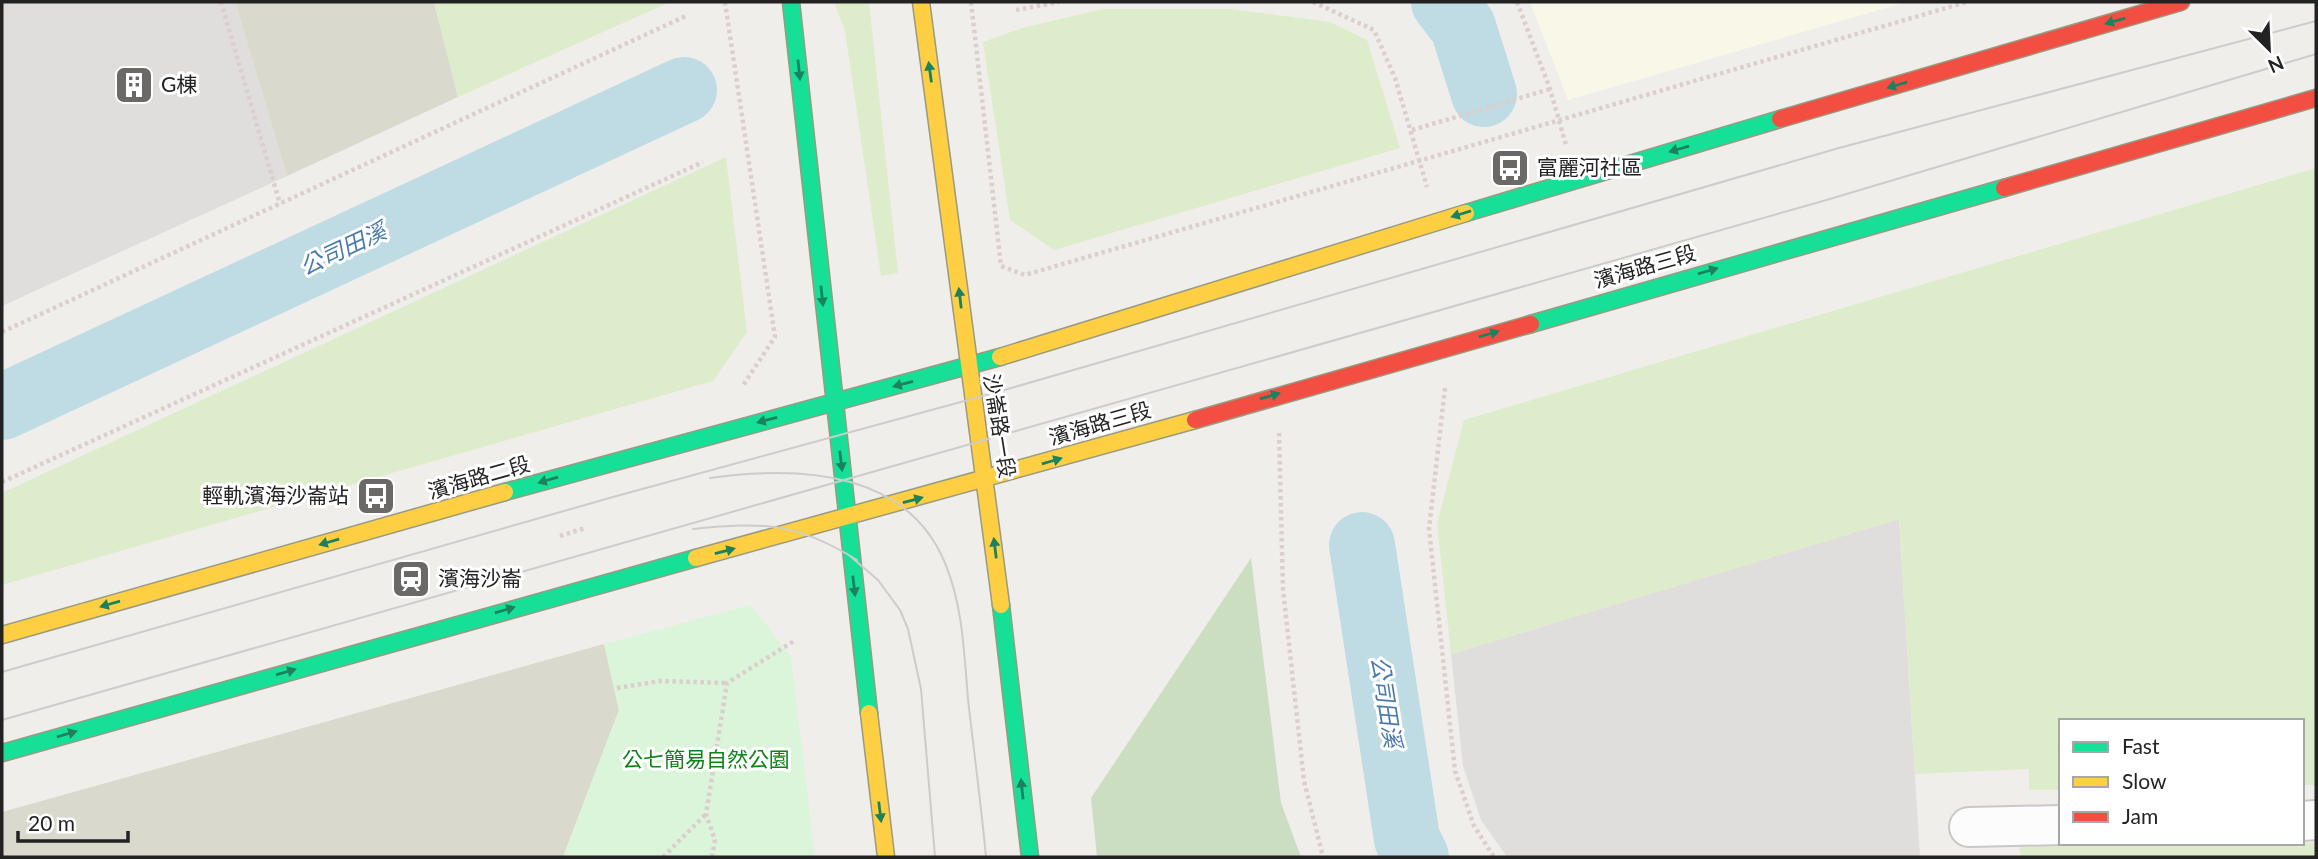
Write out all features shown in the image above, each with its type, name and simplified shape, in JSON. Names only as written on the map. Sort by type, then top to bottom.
[{"type":"street","points":[[792,2],[833,403],[886,857]]},
{"type":"street","name":"沙崙路一段","points":[[921,2],[986,480],[1030,857]]},
{"type":"street","points":[[969,366],[1576,179],[2181,2]]},
{"type":"street","name":"濱海路三段","points":[[848,519],[2316,98]]},
{"type":"street","name":"濱海路二段","points":[[2,635],[569,474],[969,366]]},
{"type":"street","points":[[2,753],[600,584],[848,519]]},
{"type":"street","points":[[1969,827],[2059,825]]},
{"type":"path","points":[[221,2],[280,204]]},
{"type":"path","points":[[724,2],[775,337],[740,390]]},
{"type":"path","points":[[971,2],[1001,266],[1025,275],[1947,5],[1967,2]]},
{"type":"path","points":[[1016,10],[1059,2]]},
{"type":"path","points":[[1313,2],[1374,30],[1395,78],[1412,130],[1436,222]]},
{"type":"path","points":[[1517,2],[1549,89],[1576,179]]},
{"type":"path","points":[[2,332],[686,16]]},
{"type":"path","points":[[1412,130],[1549,89]]},
{"type":"path","points":[[2,482],[703,162]]},
{"type":"path","points":[[1449,345],[1429,529],[1455,771],[1474,826],[1494,857]]},
{"type":"path","points":[[1278,394],[1283,589],[1304,781],[1323,857]]},
{"type":"path","points":[[560,536],[585,528]]},
{"type":"path","points":[[617,688],[660,681],[727,683],[794,640]]},
{"type":"path","points":[[712,857],[715,841],[706,814],[727,683]]},
{"type":"path","points":[[663,857],[706,814]]},
{"type":"shaded area","points":[[2,2],[235,2],[287,176],[2,306]]},
{"type":"shaded area","points":[[235,2],[434,2],[458,97],[287,176]]},
{"type":"shaded area","points":[[1530,2],[1907,2],[1568,100]]},
{"type":"shaded area","points":[[1899,519],[1920,857],[1507,857],[1481,820],[1463,766],[1451,654]]},
{"type":"shaded area","points":[[604,644],[619,710],[563,857],[2,857],[2,812]]},
{"type":"green space","points":[[434,2],[670,2],[458,97]]},
{"type":"green space","points":[[834,2],[869,2],[898,273],[881,276],[845,31]]},
{"type":"green space","points":[[1103,9],[1229,9],[1330,22],[1367,40],[1400,148],[1054,250],[1010,220],[983,42],[1022,28]]},
{"type":"green space","points":[[726,157],[747,332],[713,381],[2,585],[2,493]]},
{"type":"green space","points":[[2316,168],[2316,785],[2304,785],[2304,719],[2059,719],[2059,790],[2029,790],[2029,769],[1915,774],[1899,519],[1451,654],[1437,524],[1464,420]]},
{"type":"green space","points":[[1251,558],[1281,803],[1301,857],[1097,857],[1091,798]]},
{"type":"green space","name":"公七簡易自然公園","points":[[751,605],[791,657],[815,857],[563,857],[619,710],[604,644]]},
{"type":"green space","points":[[2316,843],[2316,857],[2021,857],[2019,845],[2304,845]]},
{"type":"waterway","name":"公司田溪","points":[[1444,2],[1463,27],[1484,94]]},
{"type":"waterway","name":"公司田溪","points":[[2,407],[684,90]]},
{"type":"waterway","name":"公司田溪","points":[[1362,545],[1407,839],[1416,857]]},
{"type":"tram line","points":[[2,672],[613,497],[1001,391],[1839,148],[2316,21]]},
{"type":"tram line","points":[[2,720],[1823,201],[2316,54]]},
{"type":"tram line","points":[[710,478],[778,473],[845,481],[876,492],[904,508],[927,532],[945,563],[956,596],[964,647],[986,857]]},
{"type":"tram line","points":[[693,529],[760,526],[797,532],[835,547],[857,560],[850,556],[878,580],[900,610],[908,629],[921,689],[935,857]]},
{"type":"traffic: fast","points":[[791,2],[869,713]]},
{"type":"traffic: fast","points":[[1466,213],[1780,119]]},
{"type":"traffic: fast","points":[[1531,324],[2004,188]]},
{"type":"traffic: fast","points":[[505,492],[1000,357]]},
{"type":"traffic: fast","points":[[2,753],[696,558]]},
{"type":"traffic: fast","points":[[1001,605],[1030,857]]},
{"type":"traffic: slow","points":[[921,2],[1001,605]]},
{"type":"traffic: slow","points":[[1000,357],[1466,213]]},
{"type":"traffic: slow","points":[[696,558],[1195,420]]},
{"type":"traffic: slow","points":[[2,635],[505,492]]},
{"type":"traffic: slow","points":[[869,713],[886,857]]},
{"type":"traffic: jam","points":[[1780,119],[2181,2]]},
{"type":"traffic: jam","points":[[2004,188],[2316,98]]},
{"type":"traffic: jam","points":[[1195,420],[1531,324]]},
{"type":"place","name":"G棟","points":[[134,85]]},
{"type":"place","name":"富麗河社區","points":[[1510,168]]},
{"type":"place","name":"輕軌濱海沙崙站","points":[[376,496]]},
{"type":"place","name":"濱海沙崙","points":[[411,579]]}]
